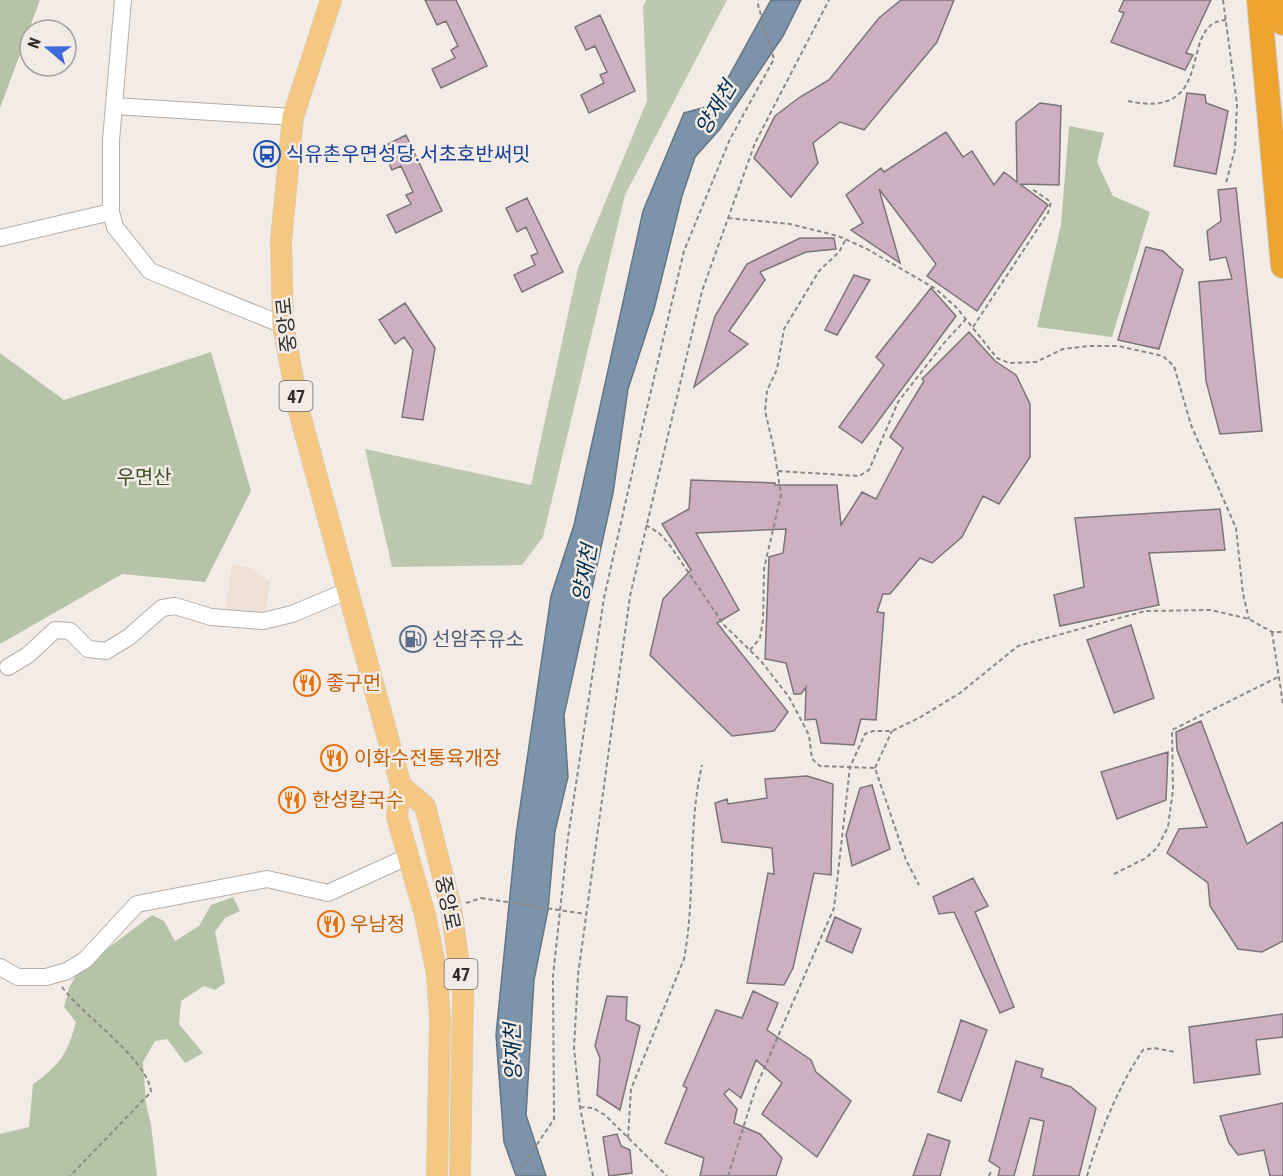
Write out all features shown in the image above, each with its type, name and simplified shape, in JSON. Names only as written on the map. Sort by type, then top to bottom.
[{"type":"highway","points":[[1259,0],[1283,266]]},
{"type":"highway","points":[[1281,0],[1283,24]]},
{"type":"main road","name":"중앙로","points":[[331,0],[293,117],[280,241],[282,325],[299,411],[401,786],[397,817],[425,915],[437,974],[440,1019],[438,1176]]},
{"type":"main road","name":"중앙로","points":[[401,786],[424,806],[451,908],[463,993],[460,1176]]},
{"type":"street","points":[[123,0],[114,106],[111,212],[115,227],[150,271],[282,325]]},
{"type":"street","points":[[114,106],[293,117]]},
{"type":"street","points":[[0,237],[111,212]]},
{"type":"street","points":[[8,667],[28,655],[55,630],[70,631],[88,649],[106,651],[129,637],[162,608],[175,606],[211,617],[263,621],[292,614],[347,591]]},
{"type":"street","points":[[0,967],[18,977],[46,977],[67,971],[85,960],[137,904],[267,879],[328,893],[407,857]]},
{"type":"path","points":[[516,1176],[554,1119],[553,975],[568,837],[604,598],[684,251],[730,139],[774,59],[758,5],[759,0]]},
{"type":"path","points":[[593,1176],[580,1107],[574,1048],[578,975],[630,596],[702,291],[755,143],[829,0]]},
{"type":"path","points":[[1223,0],[1237,104],[1235,148],[1226,183]]},
{"type":"path","points":[[1128,101],[1146,105],[1168,102],[1183,92],[1197,59],[1205,28],[1210,23],[1226,20]]},
{"type":"path","points":[[973,327],[1048,213],[1051,202],[1047,196],[1032,189]]},
{"type":"path","points":[[728,218],[790,224],[846,239],[910,272],[936,289],[966,319],[997,358],[1010,363],[1036,362],[1063,349],[1118,346],[1163,356],[1174,366],[1191,425],[1236,528],[1249,619]]},
{"type":"path","points":[[750,650],[760,638],[764,621],[764,569],[781,495],[765,411],[768,391],[777,369],[784,329],[819,271],[839,252],[846,239]]},
{"type":"path","points":[[778,471],[859,476],[869,470],[898,402],[966,319]]},
{"type":"path","points":[[646,525],[659,532],[669,544],[723,625],[750,650],[789,697],[809,735],[812,759],[820,766],[875,768]]},
{"type":"path","points":[[728,1176],[756,1086],[834,908],[850,767],[865,734],[873,730],[892,731],[960,693],[1018,646],[1145,611],[1211,610],[1249,619],[1272,632],[1283,632]]},
{"type":"path","points":[[1272,632],[1283,704]]},
{"type":"path","points":[[1114,873],[1146,858],[1157,849],[1168,827],[1173,790],[1172,730],[1278,677]]},
{"type":"path","points":[[892,731],[875,768],[906,860],[919,885]]},
{"type":"path","points":[[628,1138],[631,1089],[684,959],[688,938],[690,848],[696,792],[702,765]]},
{"type":"path","points":[[481,898],[585,914]]},
{"type":"path","points":[[60,984],[88,1015],[142,1067],[151,1092],[70,1176]]},
{"type":"path","points":[[1087,1176],[1116,1102],[1143,1050],[1154,1048],[1175,1052]]},
{"type":"path","points":[[580,1107],[593,1108],[599,1112],[667,1176]]},
{"type":"path","points":[[989,1176],[991,1171]]},
{"type":"shaded area","points":[[232,564],[251,568],[270,582],[266,611],[225,613]]},
{"type":"green space","points":[[0,0],[40,0],[33,18],[18,18],[18,59],[0,108]]},
{"type":"green space","points":[[646,0],[727,0],[625,195],[543,537],[522,565],[392,567],[365,449],[531,485],[578,268],[647,101],[643,7]]},
{"type":"green space","points":[[1069,126],[1104,133],[1097,162],[1113,196],[1150,212],[1112,337],[1037,327],[1061,225]]},
{"type":"green space","name":"우면산","points":[[211,352],[251,491],[205,582],[122,574],[0,644],[0,353],[64,400]]},
{"type":"green space","points":[[233,897],[240,911],[225,918],[215,932],[225,983],[215,990],[204,986],[181,1001],[179,1024],[203,1053],[185,1063],[167,1039],[155,1041],[143,1062],[146,1104],[157,1176],[0,1176],[0,1134],[29,1127],[33,1084],[56,1065],[70,1042],[76,1022],[64,1007],[69,988],[79,970],[152,915],[164,921],[175,941],[199,926],[211,905]]},
{"type":"water","name":"양재천","points":[[771,0],[801,0],[783,36],[720,129],[695,157],[682,196],[654,309],[628,389],[613,493],[564,715],[568,777],[555,831],[548,910],[534,980],[526,1115],[546,1176],[516,1176],[504,1142],[496,1035],[516,835],[551,596],[574,525],[643,211],[684,113],[713,105]]},
{"type":"building","points":[[425,0],[456,0],[487,66],[441,88],[432,69],[455,58],[451,50],[458,46],[446,21],[437,25]]},
{"type":"building","points":[[901,0],[954,0],[937,42],[864,130],[840,122],[813,143],[818,163],[791,197],[754,158],[775,116],[800,97],[829,80],[879,18]]},
{"type":"building","points":[[1124,0],[1211,0],[1186,53],[1193,55],[1185,70],[1111,42],[1124,13],[1119,11]]},
{"type":"building","points":[[600,15],[635,91],[589,113],[581,95],[604,83],[600,75],[607,72],[595,46],[586,50],[575,27]]},
{"type":"building","points":[[1187,93],[1205,95],[1206,103],[1228,111],[1216,174],[1174,166]]},
{"type":"building","points":[[1040,103],[1061,106],[1059,185],[1020,184],[1048,205],[977,311],[927,276],[936,264],[879,189],[900,263],[851,230],[863,223],[846,195],[881,168],[884,172],[946,132],[963,157],[972,151],[994,185],[1004,172],[1017,182],[1016,122]]},
{"type":"building","points":[[406,135],[442,211],[396,233],[387,215],[411,204],[406,195],[413,192],[401,166],[392,170],[382,147]]},
{"type":"building","points":[[1236,188],[1262,431],[1220,434],[1206,381],[1199,282],[1232,279],[1226,257],[1210,260],[1207,231],[1221,221],[1218,190]]},
{"type":"building","points":[[527,198],[563,272],[522,292],[514,275],[535,265],[531,256],[538,253],[526,227],[517,232],[506,208]]},
{"type":"building","points":[[800,238],[834,238],[836,249],[806,252],[760,272],[765,280],[729,331],[748,344],[694,387],[715,316],[747,264]]},
{"type":"building","points":[[1146,247],[1163,251],[1183,270],[1159,349],[1118,340]]},
{"type":"building","points":[[854,275],[870,280],[837,335],[825,330]]},
{"type":"building","points":[[931,288],[956,316],[862,443],[839,427],[884,365],[876,357]]},
{"type":"building","points":[[405,303],[435,348],[423,420],[402,417],[413,350],[404,337],[395,344],[379,320]]},
{"type":"building","points":[[969,332],[995,361],[1016,375],[1030,404],[1030,457],[999,504],[983,496],[962,537],[932,563],[920,558],[890,594],[883,594],[877,612],[884,613],[876,720],[861,719],[854,745],[821,743],[816,719],[805,720],[806,687],[801,694],[794,694],[786,663],[765,659],[769,557],[783,553],[786,529],[696,533],[739,610],[717,623],[788,712],[774,731],[732,736],[650,655],[663,599],[691,570],[662,524],[689,509],[691,480],[775,483],[775,485],[837,485],[841,525],[862,492],[876,499],[903,448],[890,437],[924,381],[922,379]]},
{"type":"building","points":[[1220,509],[1225,550],[1149,553],[1159,605],[1060,626],[1054,595],[1084,587],[1075,518]]},
{"type":"building","points":[[1131,625],[1154,698],[1114,713],[1087,640]]},
{"type":"building","points":[[1201,721],[1247,844],[1283,822],[1283,941],[1262,952],[1238,949],[1210,906],[1208,883],[1167,853],[1179,829],[1207,827],[1177,750],[1176,732]]},
{"type":"building","points":[[1168,752],[1166,800],[1117,819],[1101,772]]},
{"type":"building","points":[[807,776],[833,784],[831,875],[814,873],[793,968],[784,985],[747,983],[768,873],[774,874],[772,848],[722,842],[715,803],[727,799],[728,804],[767,798],[765,779]]},
{"type":"building","points":[[872,785],[890,849],[852,866],[846,835],[860,788]]},
{"type":"building","points":[[973,878],[988,906],[975,912],[1014,1007],[1000,1013],[954,912],[939,914],[933,897]]},
{"type":"building","points":[[835,917],[861,929],[852,953],[826,941]]},
{"type":"building","points":[[753,991],[778,1003],[767,1030],[811,1060],[816,1072],[851,1101],[817,1157],[762,1114],[782,1083],[756,1060],[741,1098],[729,1089],[724,1094],[737,1109],[734,1123],[760,1134],[782,1158],[776,1176],[700,1176],[704,1158],[665,1143],[687,1088],[683,1086],[716,1010],[742,1018]]},
{"type":"building","points":[[607,996],[627,997],[626,1020],[640,1026],[620,1110],[597,1095],[600,1058],[595,1046]]},
{"type":"building","points":[[1283,1014],[1283,1037],[1256,1040],[1260,1074],[1194,1083],[1189,1027]]},
{"type":"building","points":[[961,1020],[987,1030],[961,1101],[938,1092]]},
{"type":"building","points":[[1016,1061],[1043,1069],[1041,1077],[1071,1087],[1096,1108],[1079,1176],[1033,1176],[1044,1121],[1030,1118],[1014,1176],[998,1176],[1000,1168],[989,1161]]},
{"type":"building","points":[[1283,1103],[1283,1176],[1270,1176],[1264,1150],[1238,1155],[1229,1143],[1220,1116]]},
{"type":"building","points":[[617,1134],[621,1146],[630,1150],[632,1173],[609,1176],[603,1137]]},
{"type":"building","points":[[928,1134],[950,1141],[940,1176],[913,1176]]},
{"type":"place","name":"식유촌우면성당.서초호반써밋","points":[[267,154]]},
{"type":"place","name":"선암주유소","points":[[413,639]]},
{"type":"place","name":"좋구먼","points":[[307,683]]},
{"type":"place","name":"이화수전통육개장","points":[[334,758]]},
{"type":"place","name":"한성칼국수","points":[[292,800]]},
{"type":"place","name":"우남정","points":[[331,924]]}]
